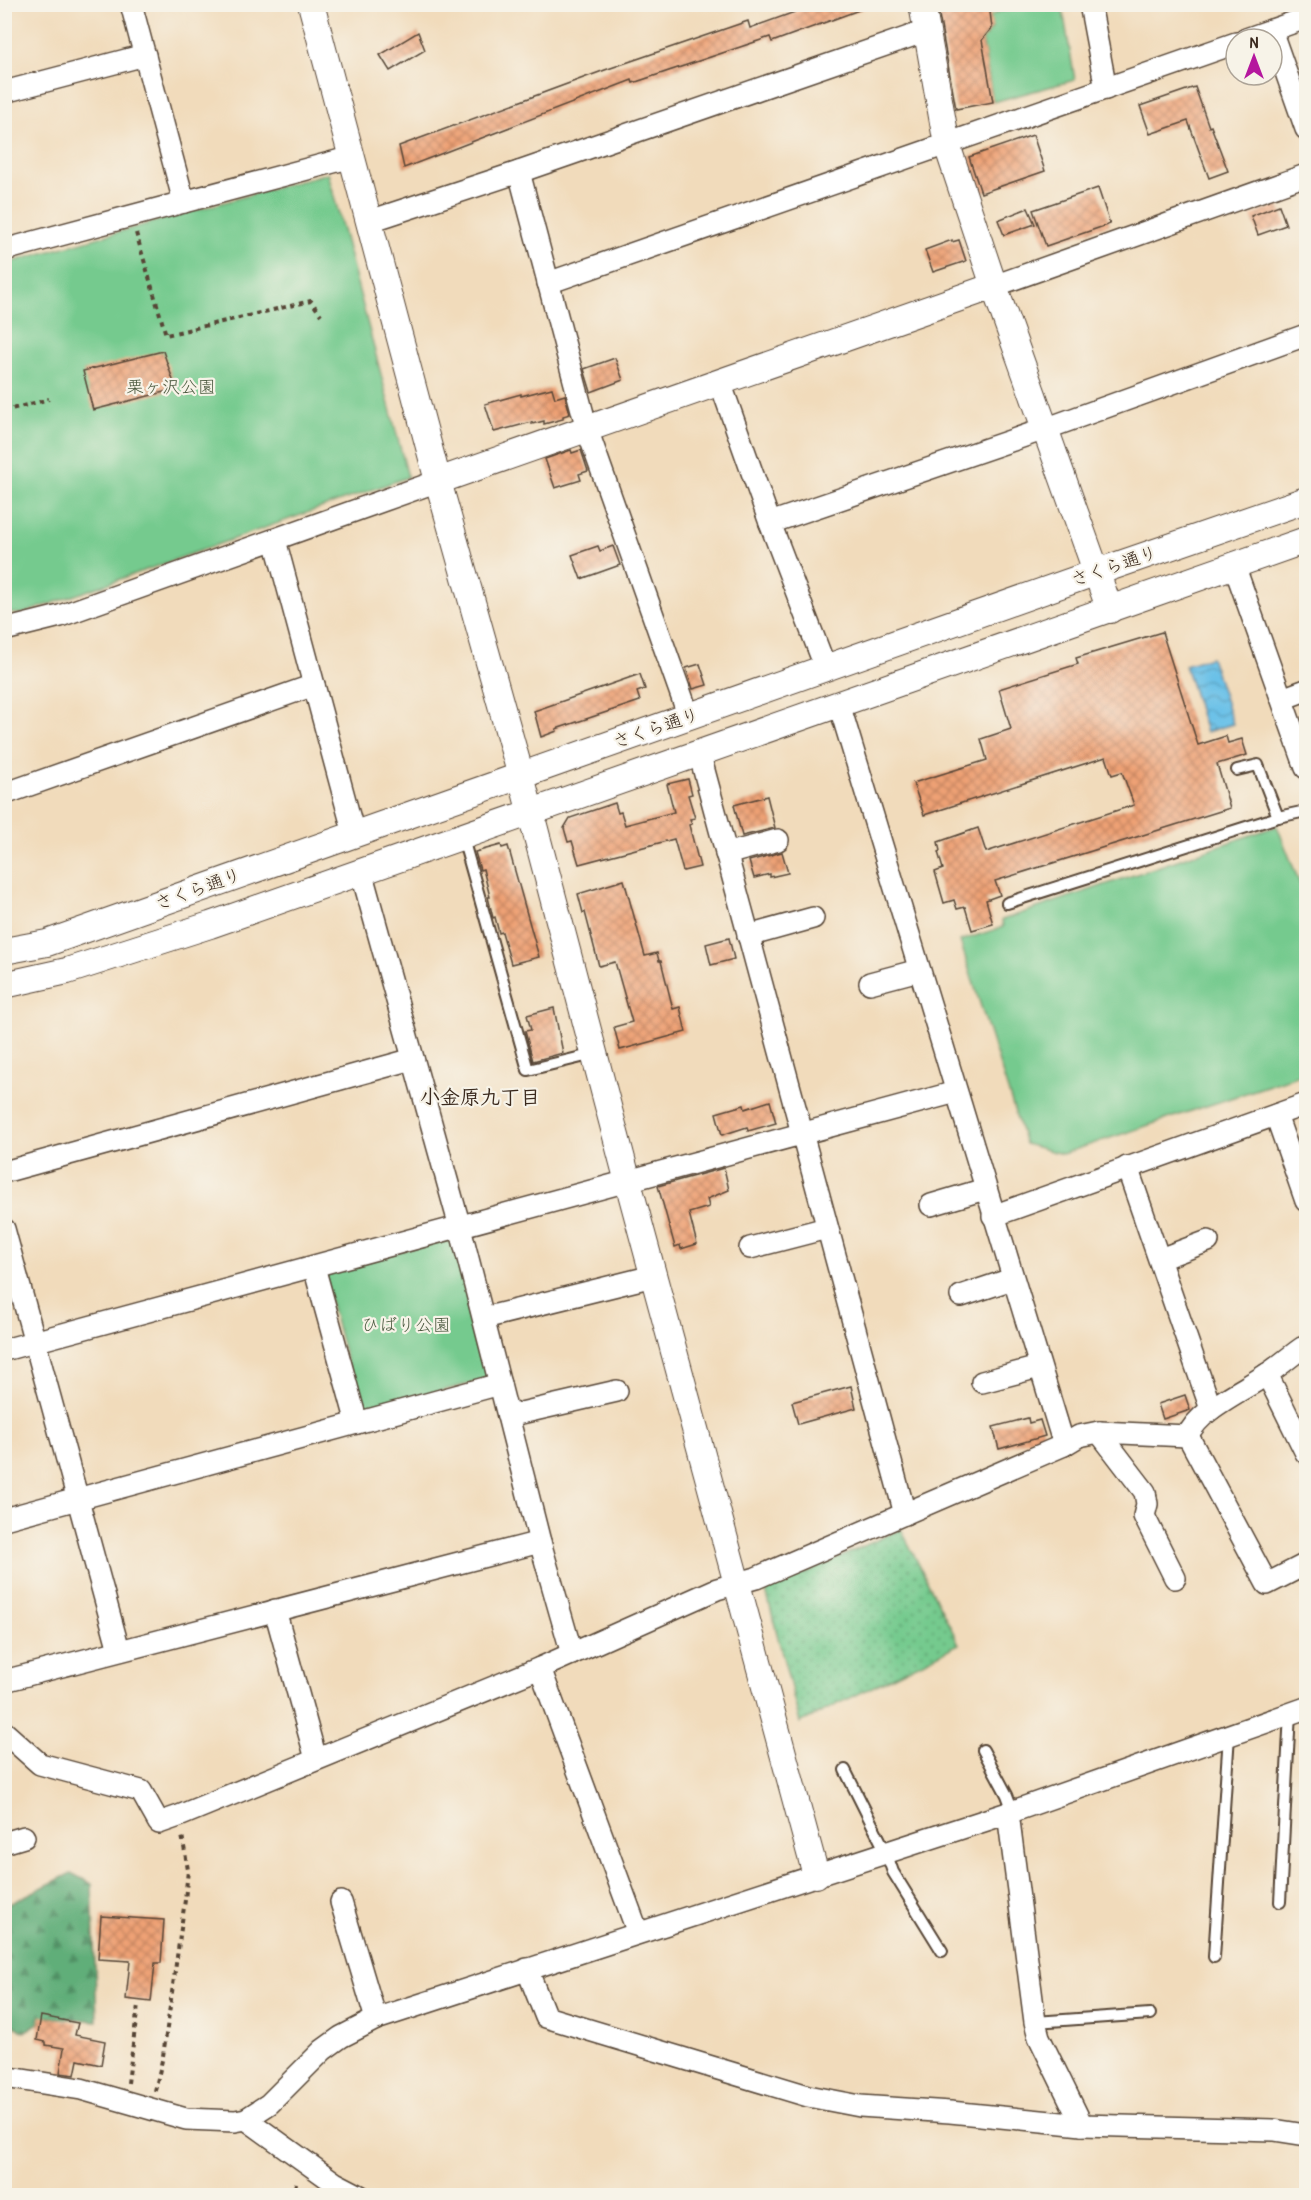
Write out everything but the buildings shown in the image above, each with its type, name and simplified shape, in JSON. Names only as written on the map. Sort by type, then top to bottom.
[{"type":"street","points":[[131,4],[183,202]]},
{"type":"street","points":[[311,4],[816,1875]]},
{"type":"street","points":[[922,4],[946,145],[1110,610]]},
{"type":"street","points":[[1090,4],[1106,89]]},
{"type":"street","points":[[1280,27],[1306,18]]},
{"type":"street","points":[[370,221],[519,172],[926,31]]},
{"type":"street","points":[[548,283],[1224,47]]},
{"type":"street","points":[[4,92],[145,55]]},
{"type":"street","points":[[1284,67],[1306,129]]},
{"type":"street","points":[[4,250],[352,157]]},
{"type":"street","points":[[519,172],[587,429],[689,717]]},
{"type":"street","points":[[4,630],[60,615],[1306,175]]},
{"type":"street","points":[[770,524],[1045,429],[1306,335]]},
{"type":"street","points":[[720,382],[770,524],[839,704],[1064,1445]]},
{"type":"street","name":"さくら通り","points":[[4,951],[47,943],[1097,572],[1306,501]]},
{"type":"street","points":[[274,540],[354,834]]},
{"type":"street","name":"さくら通り","points":[[4,985],[78,967],[210,924],[1306,540]]},
{"type":"street","points":[[1234,565],[1306,768]]},
{"type":"street","points":[[4,794],[314,685]]},
{"type":"street","points":[[1282,699],[1306,690]]},
{"type":"street","points":[[699,752],[905,1514]]},
{"type":"street","points":[[726,854],[778,840]]},
{"type":"street","points":[[361,871],[460,1227],[540,1542],[572,1654]]},
{"type":"street","points":[[748,936],[813,918]]},
{"type":"street","points":[[870,983],[919,970]]},
{"type":"street","points":[[4,1172],[413,1059]]},
{"type":"street","points":[[4,1350],[956,1092]]},
{"type":"street","points":[[993,1216],[1306,1104]]},
{"type":"street","points":[[1276,1115],[1306,1202]]},
{"type":"street","points":[[1127,1167],[1212,1410]]},
{"type":"street","points":[[931,1205],[985,1189]]},
{"type":"street","points":[[750,1248],[827,1228]]},
{"type":"street","points":[[4,1229],[119,1650]]},
{"type":"street","points":[[1160,1259],[1208,1241]]},
{"type":"street","points":[[314,1267],[357,1423]]},
{"type":"street","points":[[484,1318],[653,1276]]},
{"type":"street","points":[[961,1296],[1012,1279]]},
{"type":"street","points":[[1306,1347],[1212,1410],[1192,1426],[1188,1436],[1267,1584],[1306,1564]]},
{"type":"street","points":[[982,1382],[1039,1367]]},
{"type":"street","points":[[1267,1374],[1306,1453]]},
{"type":"street","points":[[4,1519],[500,1384]]},
{"type":"street","points":[[508,1416],[617,1391]]},
{"type":"street","points":[[4,1732],[40,1764],[141,1791],[159,1823],[540,1668],[717,1589],[756,1578],[1064,1445],[1079,1436],[1099,1432],[1188,1436]]},
{"type":"street","points":[[1099,1432],[1145,1492],[1148,1504],[1144,1516],[1175,1578]]},
{"type":"street","points":[[4,1682],[119,1650],[540,1542]]},
{"type":"street","points":[[275,1611],[316,1759]]},
{"type":"street","points":[[540,1668],[638,1933]]},
{"type":"street","points":[[4,2077],[81,2089],[186,2119],[235,2121],[246,2119],[269,2104],[323,2050],[341,2037],[376,2019],[1011,1812],[1298,1711]]},
{"type":"street","points":[[1011,1812],[1035,2022],[1039,2037],[1082,2125]]},
{"type":"street","points":[[341,1902],[376,2019]]},
{"type":"street","points":[[527,1969],[546,2018],[808,2096],[860,2106],[1082,2125],[1274,2130],[1306,2135]]},
{"type":"street","points":[[246,2119],[335,2183],[360,2196]]},
{"type":"lane","points":[[1237,770],[1258,765],[1278,818]]},
{"type":"lane","points":[[1007,903],[1306,811]]},
{"type":"lane","points":[[462,835],[528,1070],[594,1053]]},
{"type":"lane","points":[[1280,1902],[1298,1711]]},
{"type":"lane","points":[[1214,1957],[1228,1735]]},
{"type":"lane","points":[[984,1750],[1007,1795],[1011,1812]]},
{"type":"lane","points":[[845,1770],[894,1872],[942,1951]]},
{"type":"lane","points":[[1035,2022],[1150,2014]]},
{"type":"path","points":[[131,215],[166,335],[311,302],[321,315]]},
{"type":"path","points":[[4,411],[49,399]]},
{"type":"path","points":[[152,2110],[163,2056],[188,1870],[179,1816]]},
{"type":"path","points":[[130,2064],[138,2005]]},
{"type":"green space","points":[[1038,5],[1062,5],[1075,80],[993,102],[982,37],[985,37],[992,28],[990,15]]},
{"type":"green space","name":"栗ヶ沢公園","points":[[328,173],[408,477],[22,614],[5,613],[4,264]]},
{"type":"green space","points":[[1277,826],[1306,899],[1306,1073],[1062,1154],[1025,1144],[960,941],[1003,927],[1002,920]]},
{"type":"green space","name":"ひばり公園","points":[[445,1239],[454,1243],[489,1372],[485,1380],[365,1410],[359,1407],[324,1279],[327,1271]]},
{"type":"green space","points":[[901,1529],[959,1644],[800,1723],[766,1591]]},
{"type":"green space","points":[[71,1873],[92,1884],[97,2021],[48,2017],[24,2032],[5,2018],[5,1906]]},
{"type":"water","points":[[1211,657],[1233,724],[1206,732],[1185,665]]},
{"type":"district","name":"小金原九丁目","points":[[480,1097]]}]
